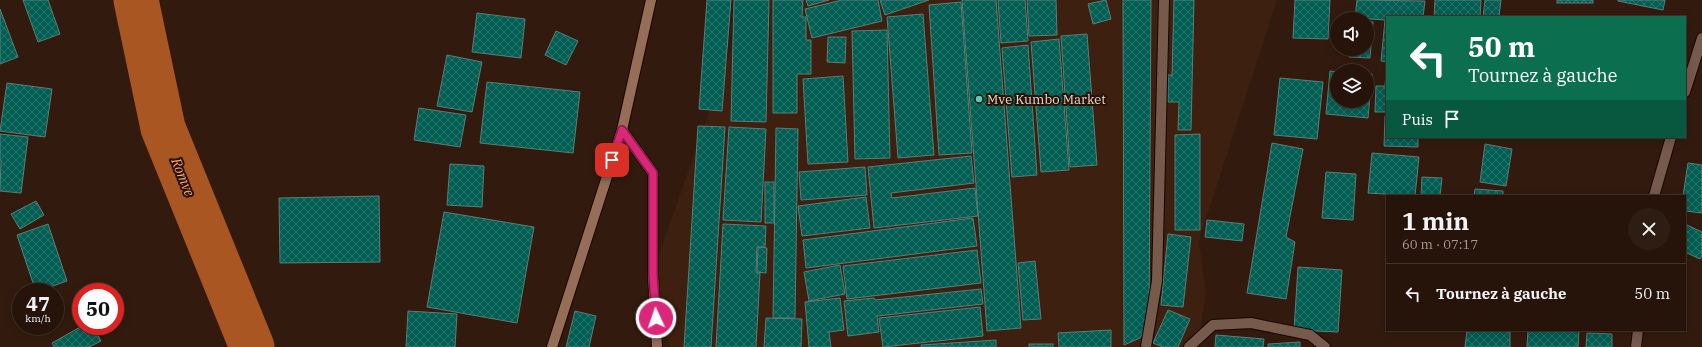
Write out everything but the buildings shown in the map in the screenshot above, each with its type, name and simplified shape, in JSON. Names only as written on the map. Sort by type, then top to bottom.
[{"type":"main road","points":[[552,347],[622,130],[651,0]]},
{"type":"main road","points":[[622,130],[653,173],[653,274],[658,347]]},
{"type":"street","points":[[1146,347],[1157,280],[1164,0]]},
{"type":"street","points":[[1686,89],[1702,38]]},
{"type":"street","points":[[1654,195],[1670,138]]},
{"type":"street","points":[[1189,347],[1213,325],[1251,323],[1310,335],[1325,347]]},
{"type":"street","points":[[1636,347],[1638,331]]},
{"type":"shaded area","name":"Mve Kumbo Market","points":[[749,0],[1277,0],[1199,242],[1206,291],[1198,347],[670,347],[648,285]]},
{"type":"waterway","name":"Romve","points":[[136,0],[163,128],[252,347]]},
{"type":"place","name":"Mve Kumbo Market","points":[[979,99]]},
{"type":"route","points":[[612,160],[622,130],[653,173],[653,274],[656,318]]}]
